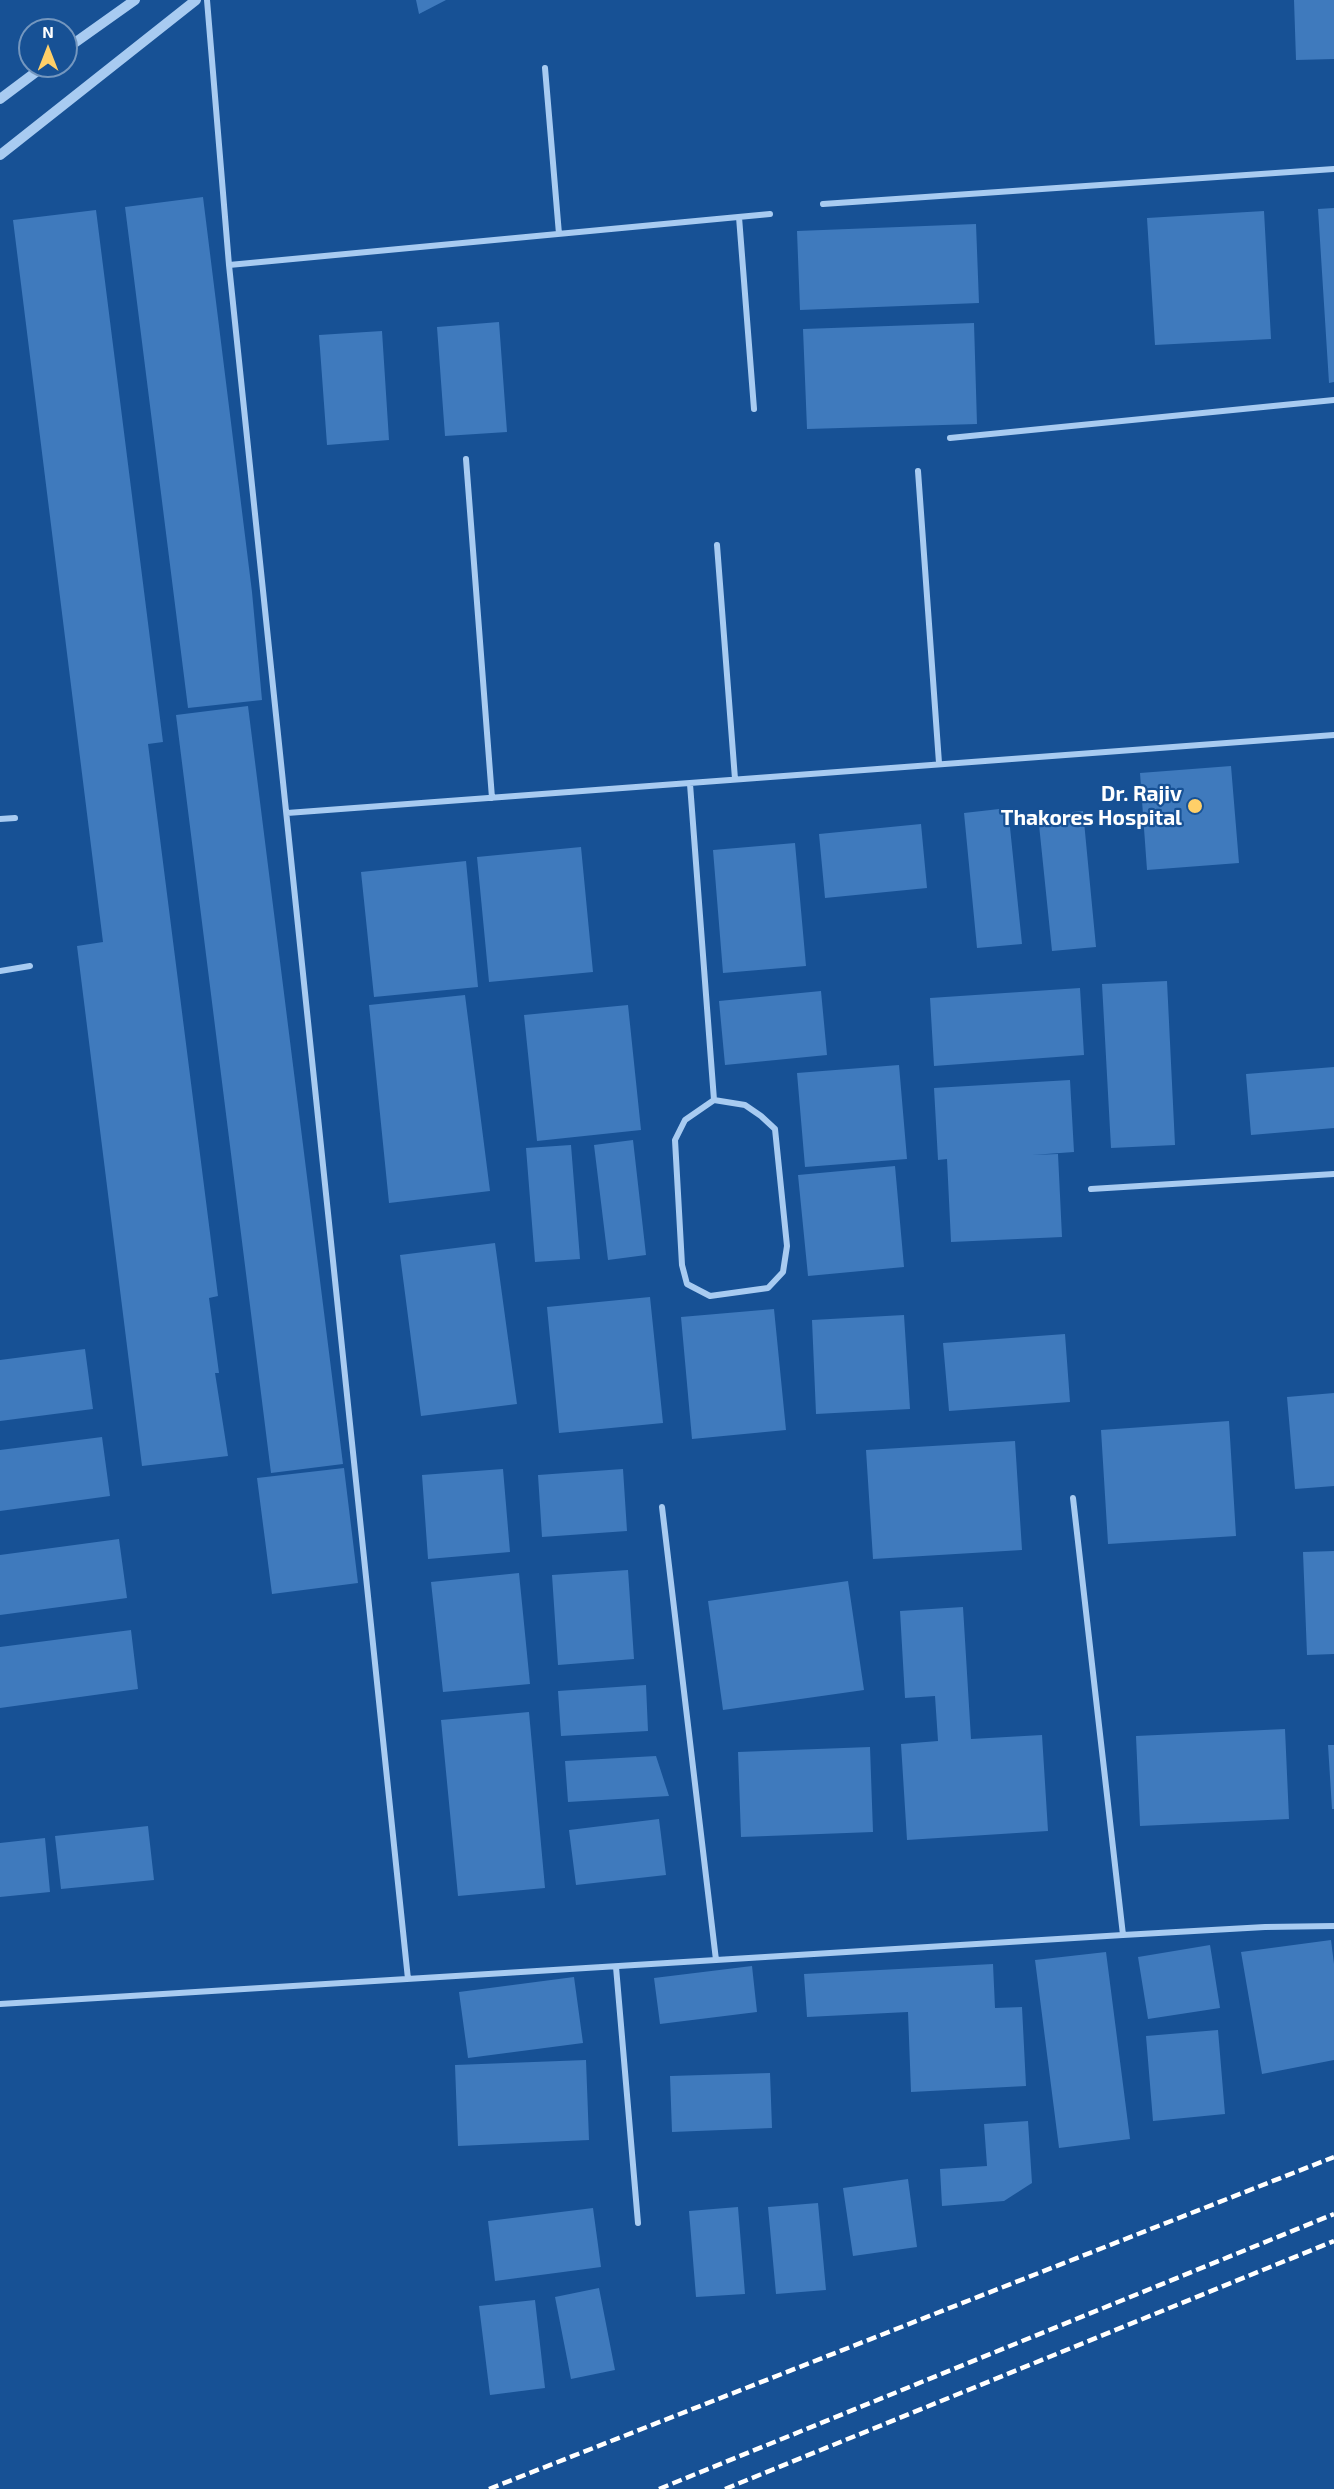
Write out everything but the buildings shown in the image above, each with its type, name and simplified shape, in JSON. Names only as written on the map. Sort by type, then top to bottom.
[{"type":"street","points":[[78,40],[135,0]]},
{"type":"street","points":[[0,155],[196,0]]},
{"type":"street","points":[[207,0],[229,265],[408,1979]]},
{"type":"street","points":[[545,68],[559,234]]},
{"type":"street","points":[[0,99],[28,78]]},
{"type":"street","points":[[823,204],[1334,169]]},
{"type":"street","points":[[229,265],[770,214]]},
{"type":"street","points":[[739,217],[754,409]]},
{"type":"street","points":[[950,438],[1334,400]]},
{"type":"street","points":[[466,459],[492,798]]},
{"type":"street","points":[[918,471],[939,763]]},
{"type":"street","points":[[717,545],[735,779]]},
{"type":"street","points":[[287,813],[1334,735]]},
{"type":"street","points":[[690,784],[714,1100]]},
{"type":"street","points":[[0,819],[15,818]]},
{"type":"street","points":[[0,971],[30,966]]},
{"type":"street","points":[[714,1100],[745,1106],[776,1129],[787,1246],[783,1272],[768,1288],[710,1296],[687,1284],[682,1265],[675,1140],[685,1120],[714,1100]]},
{"type":"street","points":[[1091,1189],[1334,1174]]},
{"type":"street","points":[[1073,1498],[1123,1935]]},
{"type":"street","points":[[662,1507],[716,1960]]},
{"type":"street","points":[[0,2004],[1123,1935],[1265,1927],[1334,1926]]},
{"type":"street","points":[[616,1967],[638,2223]]},
{"type":"railway","points":[[489,2489],[1334,2157]]},
{"type":"railway","points":[[659,2489],[1334,2214]]},
{"type":"railway","points":[[725,2489],[1334,2241]]},
{"type":"place","name":"Dr. Rajiv Thakores Hospital","points":[[1195,806]]}]
